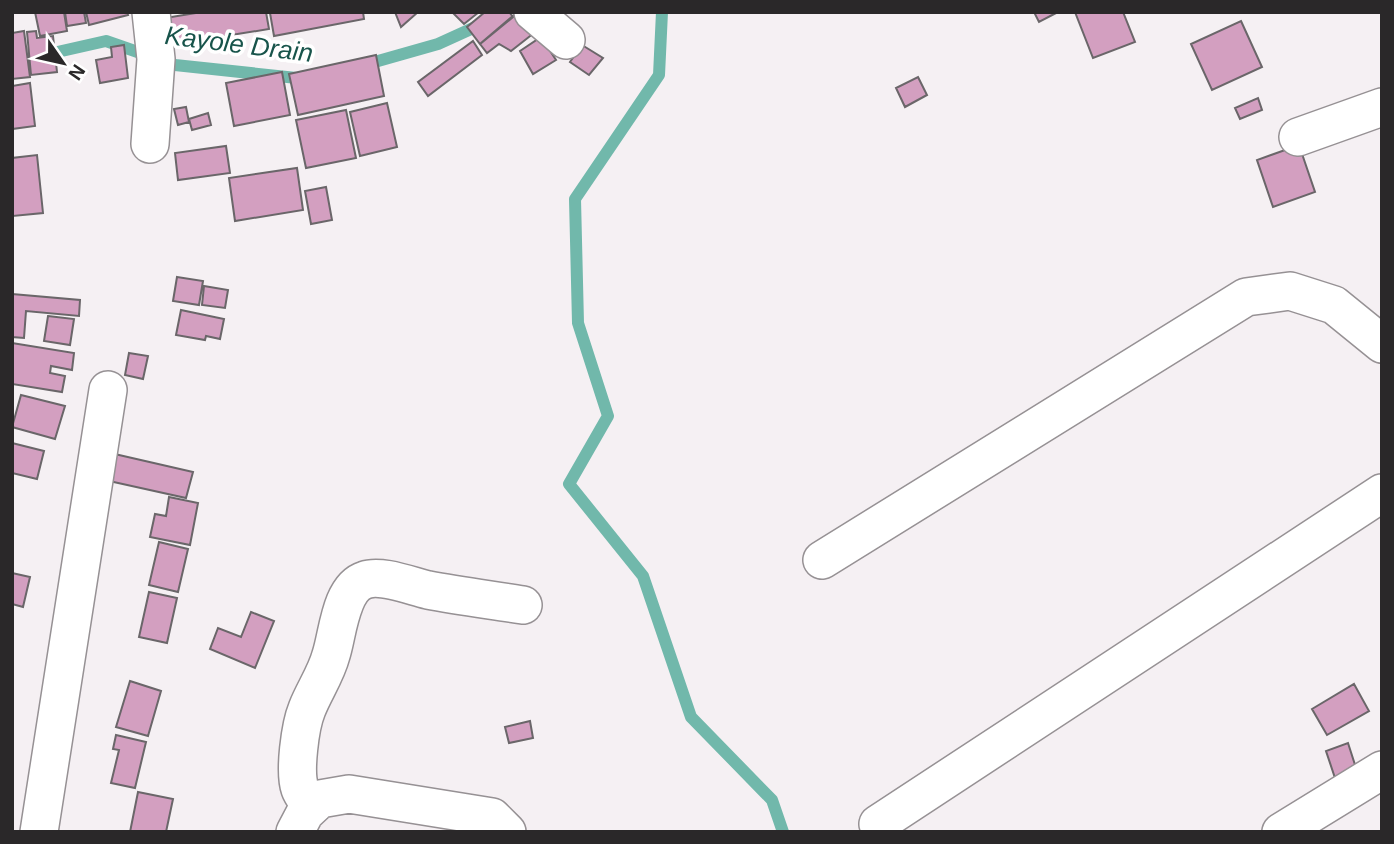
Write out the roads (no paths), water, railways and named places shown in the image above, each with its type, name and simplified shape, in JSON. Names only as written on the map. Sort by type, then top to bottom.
[{"type":"street","points":[[150,144],[156,59],[151,12]]},
{"type":"street","points":[[533,12],[566,40]]},
{"type":"street","points":[[1298,137],[1382,107]]},
{"type":"street","points":[[822,560],[1246,297],[1290,291],[1334,305],[1382,344]]},
{"type":"street","points":[[40,832],[108,390]]},
{"type":"street","points":[[878,824],[1382,493]]},
{"type":"street","points":[[303,819],[298,766],[301,730],[306,710],[330,661],[341,611],[348,595],[361,580],[374,578],[523,605]]},
{"type":"street","points":[[1280,832],[1382,770]]},
{"type":"street","points":[[303,819],[320,799],[349,794],[492,817],[507,832]]},
{"type":"waterway","points":[[662,12],[659,75],[575,199],[578,323],[608,416],[569,484],[643,576],[691,717],[772,800],[783,832]]},
{"type":"waterway","name":"Kayole Drain","points":[[364,65],[438,44],[482,24]]},
{"type":"waterway","name":"Kayole Drain","points":[[13,62],[106,41],[175,65],[306,79]]}]
